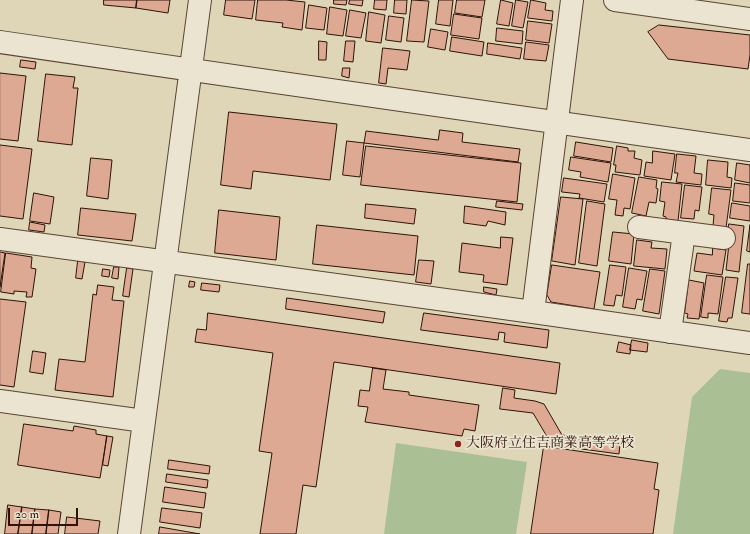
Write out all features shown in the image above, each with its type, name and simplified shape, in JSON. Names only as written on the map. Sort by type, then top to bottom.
[{"type":"street","points":[[129,534],[200,0]]},
{"type":"street","points":[[533,312],[572,0]]},
{"type":"street","points":[[614,0],[750,19]]},
{"type":"street","points":[[0,42],[556,124],[750,150]]},
{"type":"street","points":[[639,227],[724,238]]},
{"type":"street","points":[[670,332],[684,233]]},
{"type":"street","points":[[0,239],[750,343]]},
{"type":"street","points":[[0,401],[144,421]]},
{"type":"green space","points":[[720,369],[750,373],[750,534],[673,534],[692,397]]},
{"type":"green space","points":[[396,443],[527,462],[516,534],[384,534]]},
{"type":"building","points":[[104,0],[137,0],[136,8],[104,5]]},
{"type":"building","points":[[137,0],[170,0],[168,13],[136,8]]},
{"type":"building","points":[[226,0],[255,0],[252,19],[224,15]]},
{"type":"building","points":[[258,0],[305,2],[302,30],[282,27],[283,23],[256,20]]},
{"type":"building","points":[[334,0],[347,0],[346,5],[334,4]]},
{"type":"building","points":[[350,0],[363,0],[362,6],[349,4]]},
{"type":"building","points":[[375,0],[387,0],[386,10],[374,9]]},
{"type":"building","points":[[395,0],[407,0],[406,14],[394,13]]},
{"type":"building","points":[[412,0],[429,1],[424,42],[407,41]]},
{"type":"building","points":[[439,0],[453,0],[450,26],[436,24]]},
{"type":"building","points":[[457,0],[485,0],[482,17],[455,13]]},
{"type":"building","points":[[501,0],[513,3],[509,26],[497,24]]},
{"type":"building","points":[[516,0],[528,2],[523,28],[512,26]]},
{"type":"building","points":[[531,0],[546,3],[545,10],[553,11],[552,21],[528,18]]},
{"type":"building","points":[[309,5],[327,8],[324,30],[306,28]]},
{"type":"building","points":[[330,7],[347,10],[343,36],[327,34]]},
{"type":"building","points":[[350,10],[366,13],[361,38],[346,36]]},
{"type":"building","points":[[369,12],[385,15],[381,43],[366,41]]},
{"type":"building","points":[[454,14],[482,18],[479,39],[451,35]]},
{"type":"building","points":[[389,16],[404,18],[401,42],[386,40]]},
{"type":"building","points":[[528,21],[552,24],[549,43],[526,40]]},
{"type":"building","points":[[659,25],[750,35],[748,69],[668,59],[648,32]]},
{"type":"building","points":[[497,28],[523,31],[522,44],[496,41]]},
{"type":"building","points":[[431,29],[448,32],[445,50],[428,47]]},
{"type":"building","points":[[452,37],[484,42],[482,56],[450,51]]},
{"type":"building","points":[[319,41],[327,42],[326,60],[319,60]]},
{"type":"building","points":[[346,41],[355,41],[353,62],[344,61]]},
{"type":"building","points":[[526,42],[549,45],[546,61],[524,59]]},
{"type":"building","points":[[488,43],[522,48],[520,59],[487,54]]},
{"type":"building","points":[[383,48],[410,51],[407,70],[388,68],[386,84],[379,83]]},
{"type":"building","points":[[21,60],[36,62],[35,69],[20,67]]},
{"type":"building","points":[[343,68],[350,68],[349,78],[342,76]]},
{"type":"building","points":[[0,73],[26,76],[18,141],[0,139]]},
{"type":"building","points":[[46,74],[75,77],[73,88],[78,88],[72,145],[38,141]]},
{"type":"building","points":[[229,112],[337,124],[330,180],[253,171],[251,189],[221,185]]},
{"type":"building","points":[[440,130],[463,133],[462,142],[520,149],[518,162],[364,143],[366,131],[438,140]]},
{"type":"building","points":[[347,141],[364,143],[360,177],[343,175]]},
{"type":"building","points":[[576,142],[613,148],[611,162],[574,156]]},
{"type":"building","points":[[0,145],[32,149],[23,219],[0,216]]},
{"type":"building","points":[[366,146],[521,163],[517,202],[361,185]]},
{"type":"building","points":[[617,146],[628,148],[628,151],[635,151],[634,158],[642,160],[640,175],[615,172],[616,165],[614,165]]},
{"type":"building","points":[[653,151],[675,154],[671,180],[644,176],[646,162],[652,163]]},
{"type":"building","points":[[677,154],[696,156],[694,173],[702,174],[701,185],[676,182],[678,173],[675,173]]},
{"type":"building","points":[[571,157],[611,163],[608,182],[580,177],[581,172],[569,170]]},
{"type":"building","points":[[91,158],[112,160],[108,199],[87,196]]},
{"type":"building","points":[[708,160],[728,162],[727,177],[732,178],[731,188],[706,185]]},
{"type":"building","points":[[737,163],[750,165],[750,183],[735,180]]},
{"type":"building","points":[[613,174],[635,178],[630,209],[624,208],[623,216],[615,215],[617,200],[609,199]]},
{"type":"building","points":[[639,177],[657,180],[656,188],[658,189],[656,203],[649,202],[646,216],[632,213]]},
{"type":"building","points":[[564,178],[607,184],[604,202],[579,198],[580,194],[562,192]]},
{"type":"building","points":[[662,182],[682,184],[678,221],[666,219],[666,217],[663,216],[665,202],[660,201]]},
{"type":"building","points":[[735,183],[750,185],[750,203],[733,201]]},
{"type":"building","points":[[685,185],[702,187],[699,211],[695,210],[694,219],[681,218]]},
{"type":"building","points":[[712,188],[731,190],[726,228],[713,226],[714,215],[709,214]]},
{"type":"building","points":[[34,193],[54,197],[50,224],[30,221]]},
{"type":"building","points":[[561,197],[583,199],[575,265],[552,261]]},
{"type":"building","points":[[497,201],[523,204],[522,210],[496,207]]},
{"type":"building","points":[[587,201],[605,204],[597,266],[579,263]]},
{"type":"building","points":[[732,203],[750,206],[750,221],[730,218]]},
{"type":"building","points":[[366,204],[416,209],[414,224],[365,218]]},
{"type":"building","points":[[465,206],[506,212],[505,225],[488,221],[486,226],[464,223]]},
{"type":"building","points":[[81,208],[136,214],[132,241],[78,235]]},
{"type":"building","points":[[219,210],[280,217],[276,260],[215,253]]},
{"type":"building","points":[[30,222],[45,225],[44,232],[29,230]]},
{"type":"building","points":[[729,224],[744,226],[739,272],[726,270],[729,244],[727,244]]},
{"type":"building","points":[[317,225],[418,236],[414,275],[313,264]]},
{"type":"building","points":[[750,225],[750,252],[747,251]]},
{"type":"building","points":[[613,232],[634,234],[631,264],[609,261]]},
{"type":"building","points":[[501,237],[513,238],[507,285],[483,282],[484,275],[459,272],[462,243],[500,248]]},
{"type":"building","points":[[637,240],[652,242],[651,248],[667,249],[665,269],[634,266]]},
{"type":"building","points":[[713,248],[726,250],[722,275],[694,271],[697,253],[712,255]]},
{"type":"building","points":[[0,252],[5,253],[0,287]]},
{"type":"building","points":[[6,253],[32,257],[31,268],[36,269],[32,297],[26,297],[27,292],[14,291],[14,294],[1,292]]},
{"type":"building","points":[[419,260],[434,261],[431,284],[416,282]]},
{"type":"building","points":[[78,261],[85,262],[82,279],[76,278]]},
{"type":"building","points":[[748,264],[750,264],[750,314],[742,313]]},
{"type":"building","points":[[552,265],[600,272],[594,309],[551,302],[547,295]]},
{"type":"building","points":[[610,265],[626,267],[622,296],[616,295],[614,306],[604,305]]},
{"type":"building","points":[[114,267],[119,267],[118,279],[112,278]]},
{"type":"building","points":[[127,268],[133,269],[129,297],[123,296]]},
{"type":"building","points":[[629,268],[647,271],[642,300],[637,299],[635,309],[623,307]]},
{"type":"building","points":[[103,269],[110,270],[109,277],[102,276]]},
{"type":"building","points":[[650,269],[665,271],[659,314],[643,311]]},
{"type":"building","points":[[707,275],[723,277],[718,314],[708,313],[708,318],[701,317]]},
{"type":"building","points":[[726,277],[738,278],[732,318],[728,318],[727,322],[719,321]]},
{"type":"building","points":[[689,280],[704,283],[699,319],[687,318],[688,314],[685,313]]},
{"type":"building","points":[[190,281],[195,282],[194,287],[189,287]]},
{"type":"building","points":[[202,283],[220,285],[219,292],[201,290]]},
{"type":"building","points":[[98,285],[114,287],[112,300],[124,301],[113,397],[55,390],[59,359],[85,362],[93,294],[96,295]]},
{"type":"building","points":[[484,287],[497,289],[496,295],[484,292]]},
{"type":"building","points":[[287,298],[385,312],[383,323],[286,309]]},
{"type":"building","points":[[0,299],[26,302],[14,387],[0,385]]},
{"type":"building","points":[[208,313],[560,363],[556,394],[334,362],[316,487],[303,485],[296,534],[260,534],[272,453],[259,451],[273,353],[195,342],[197,329],[206,330]]},
{"type":"building","points":[[424,313],[549,330],[547,348],[504,342],[505,333],[499,332],[498,340],[421,330]]},
{"type":"building","points":[[632,340],[648,343],[647,352],[630,350]]},
{"type":"building","points":[[619,342],[631,345],[630,354],[617,352]]},
{"type":"building","points":[[33,351],[46,353],[43,374],[30,372]]},
{"type":"building","points":[[373,368],[386,370],[383,389],[409,392],[409,395],[479,405],[475,431],[464,429],[462,436],[365,422],[368,407],[358,406],[360,390],[369,391]]},
{"type":"building","points":[[503,388],[515,390],[514,398],[544,404],[562,435],[620,444],[619,454],[552,445],[533,413],[500,409]]},
{"type":"building","points":[[24,424],[73,431],[74,426],[96,430],[96,434],[107,436],[100,478],[18,465]]},
{"type":"building","points":[[107,436],[113,437],[108,466],[103,465]]},
{"type":"building","points":[[544,446],[658,463],[654,489],[659,490],[653,534],[531,534]]},
{"type":"building","points":[[169,460],[210,466],[209,474],[168,469]]},
{"type":"building","points":[[167,474],[208,480],[207,488],[166,482]]},
{"type":"building","points":[[165,487],[206,493],[204,508],[163,502]]},
{"type":"building","points":[[8,505],[22,507],[18,534],[5,534]]},
{"type":"building","points":[[22,507],[35,509],[32,534],[18,534]]},
{"type":"building","points":[[162,508],[202,513],[200,528],[160,522]]},
{"type":"building","points":[[35,509],[49,510],[46,534],[32,534]]},
{"type":"building","points":[[49,510],[61,512],[58,534],[46,534]]},
{"type":"building","points":[[67,517],[100,521],[98,534],[65,534]]},
{"type":"building","points":[[160,527],[200,534],[159,534]]},
{"type":"place","name":"大阪府立住吉商業高等学校","points":[[458,444]]}]
